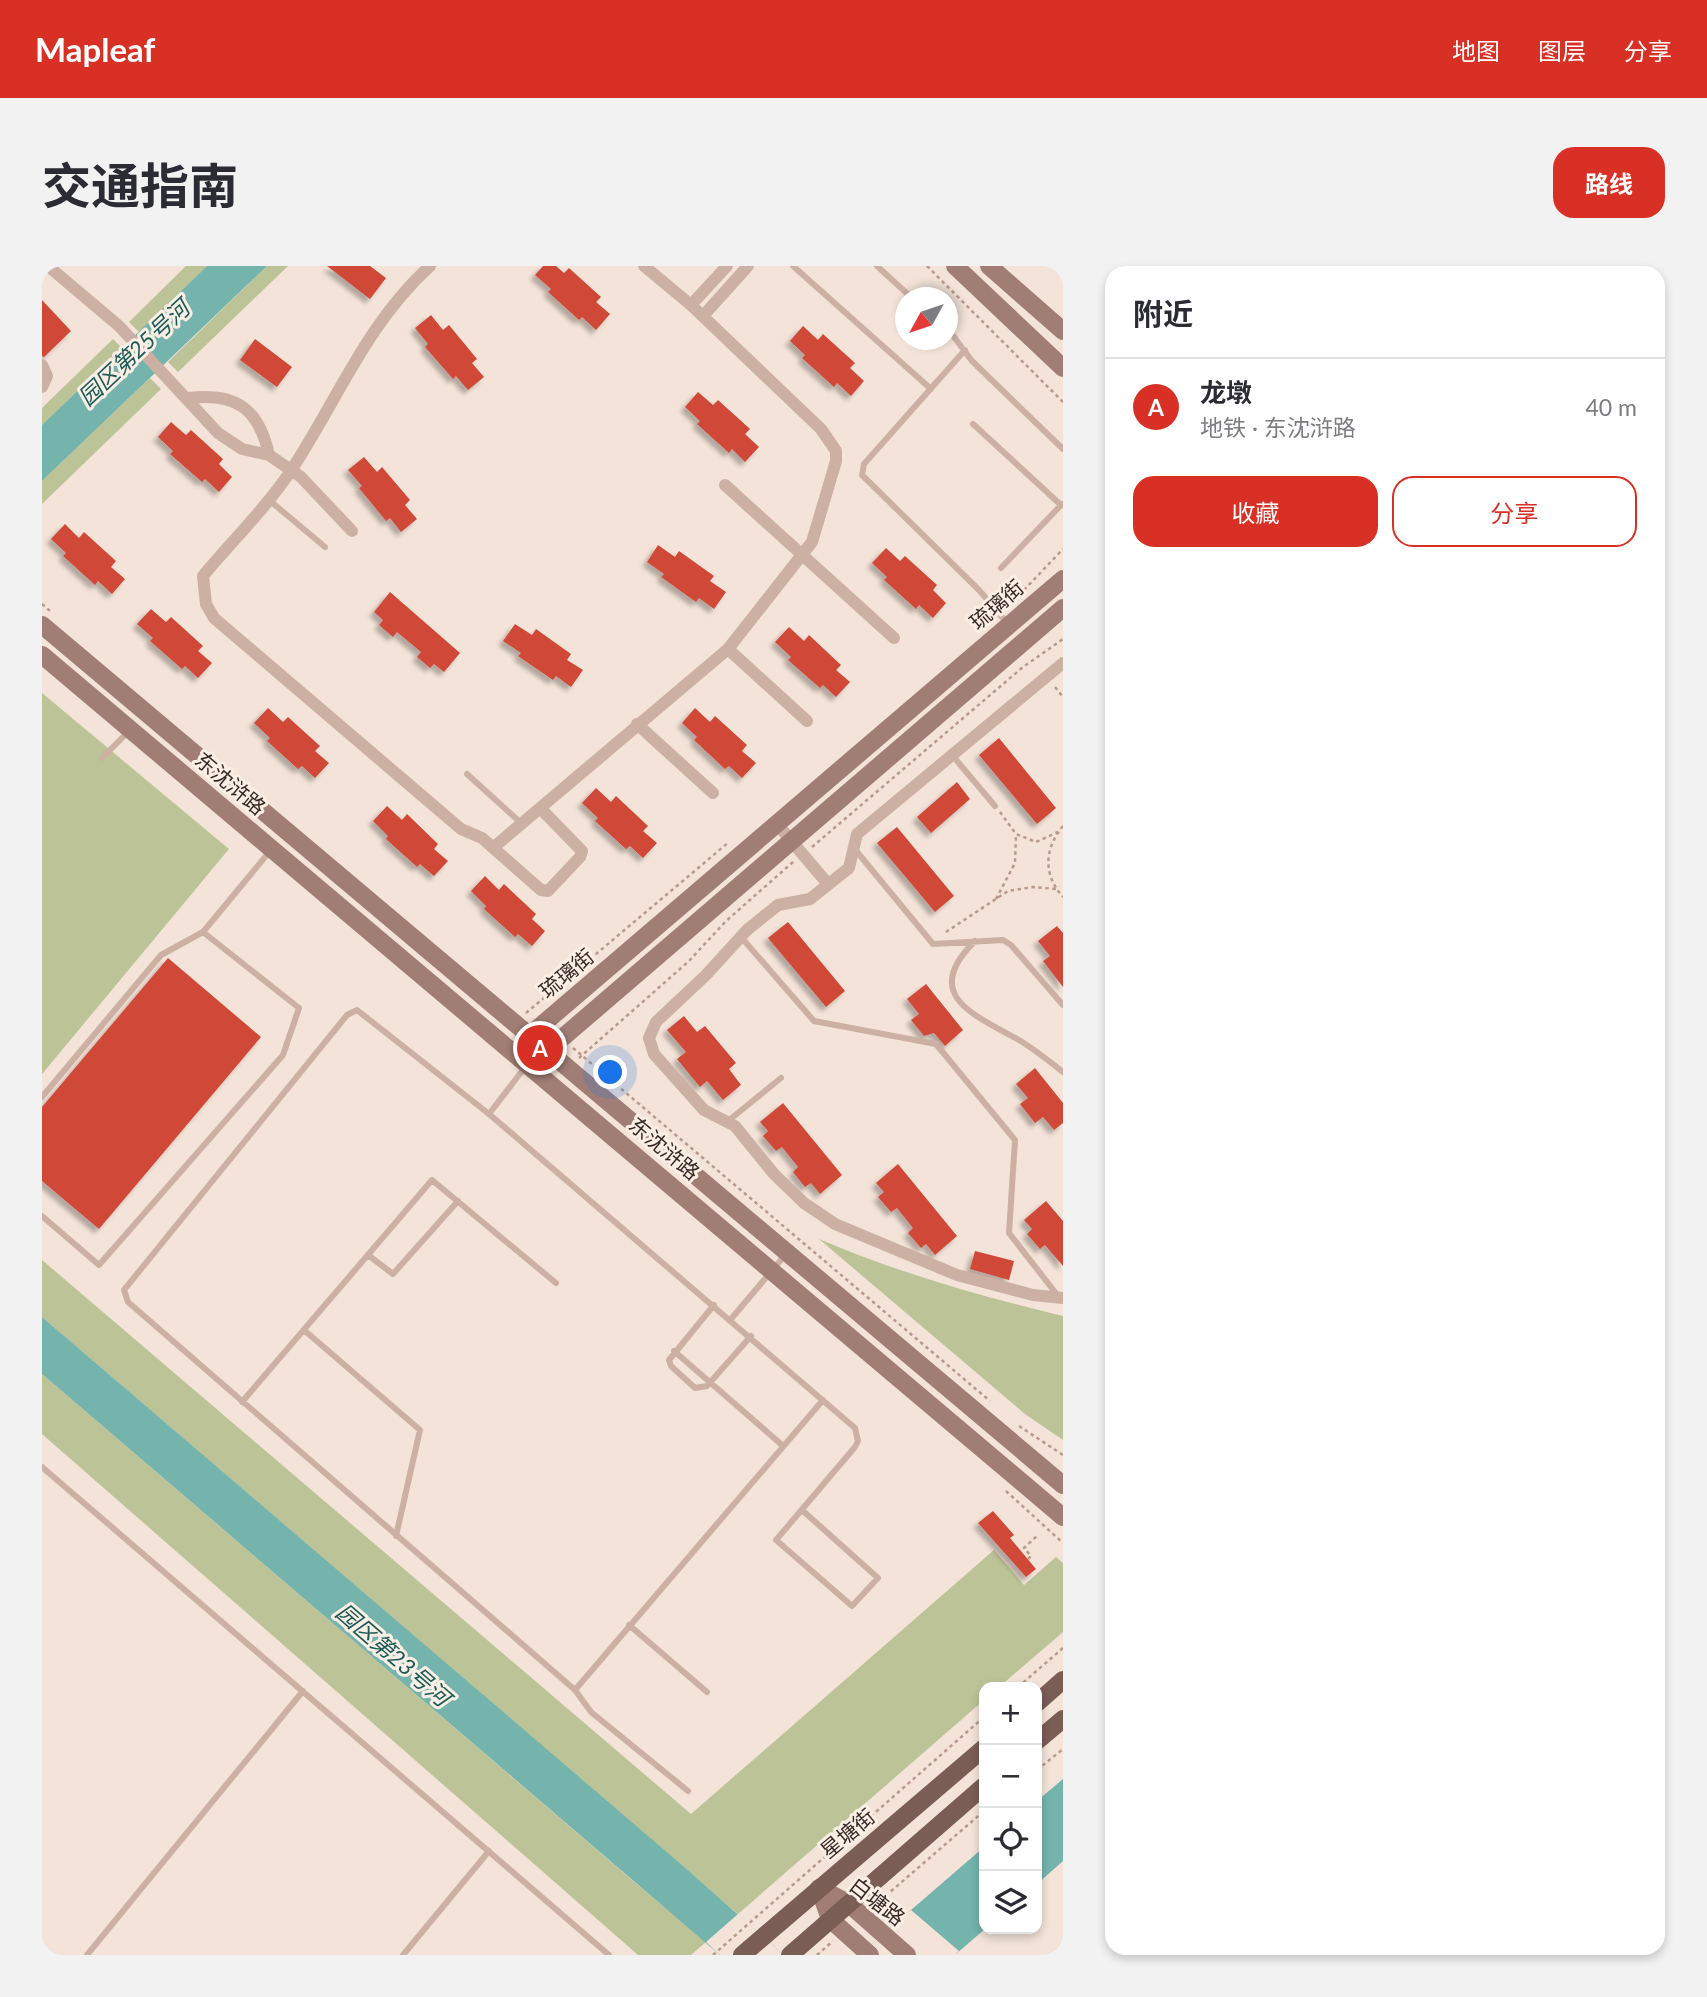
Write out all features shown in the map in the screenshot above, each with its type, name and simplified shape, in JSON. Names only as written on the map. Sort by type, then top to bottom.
[{"type":"main road","points":[[955,266],[1063,368]]},
{"type":"main road","points":[[989,266],[1063,331]]},
{"type":"main road","name":"琉璃街","points":[[530,1035],[1063,579]]},
{"type":"main road","points":[[527,1065],[550,1051],[1063,608]]},
{"type":"main road","name":"东沈浒路","points":[[42,625],[398,928],[550,1051],[786,1254],[1063,1485]]},
{"type":"main road","name":"东沈浒路","points":[[42,655],[1063,1517]]},
{"type":"main road","points":[[527,1065],[530,1035]]},
{"type":"main road","points":[[1042,1699],[1063,1680]]},
{"type":"main road","points":[[1042,1737],[1063,1719]]},
{"type":"main road","name":"星塘街","points":[[741,1955],[979,1752]]},
{"type":"main road","points":[[790,1955],[979,1790]]},
{"type":"main road","name":"白塘路","points":[[819,1888],[848,1903],[907,1955]]},
{"type":"main road","name":"白塘路","points":[[819,1888],[830,1919],[867,1952]]},
{"type":"street","points":[[430,266],[395,300],[376,326],[292,470],[203,576],[206,604],[214,618],[461,828],[494,847],[541,890],[548,891],[555,887],[582,851],[540,808]]},
{"type":"street","points":[[494,847],[728,649],[803,556],[817,527],[836,451],[821,429],[703,316],[644,266]]},
{"type":"street","points":[[691,305],[727,266]]},
{"type":"street","points":[[703,316],[748,266]]},
{"type":"street","points":[[56,268],[119,326],[189,398],[206,420],[242,449],[269,455],[292,470],[352,531]]},
{"type":"street","points":[[42,365],[47,376],[42,387]]},
{"type":"street","points":[[189,398],[211,395],[231,399],[244,408],[260,426],[269,455]]},
{"type":"street","points":[[725,485],[894,638]]},
{"type":"street","points":[[728,649],[807,721]]},
{"type":"street","points":[[1061,1298],[1033,1295],[957,1275],[835,1224],[804,1203],[774,1174],[743,1135],[704,1110],[654,1054],[649,1038],[656,1022],[741,937],[778,905],[810,899],[849,868],[852,846],[857,834],[1063,663]]},
{"type":"street","points":[[638,724],[713,793]]},
{"type":"street","points":[[777,824],[828,884]]},
{"type":"lane","points":[[793,266],[931,389]]},
{"type":"lane","points":[[877,266],[900,287]]},
{"type":"lane","points":[[958,342],[972,361],[1063,449]]},
{"type":"lane","points":[[965,350],[864,464],[862,475],[979,590],[1009,625]]},
{"type":"lane","points":[[973,424],[1062,504],[1001,568]]},
{"type":"lane","points":[[267,499],[325,547]]},
{"type":"lane","points":[[103,758],[130,730]]},
{"type":"lane","points":[[952,755],[995,806]]},
{"type":"lane","points":[[467,774],[521,823]]},
{"type":"lane","points":[[852,846],[933,944],[1003,940],[1011,945],[1057,1002],[1063,1005]]},
{"type":"lane","points":[[42,1097],[161,955],[203,932],[271,849]]},
{"type":"lane","points":[[42,1216],[99,1265],[283,1055],[299,1008],[203,932]]},
{"type":"lane","points":[[741,937],[814,1021],[936,1044],[1015,1140],[1009,1233],[1061,1298]]},
{"type":"lane","points":[[975,941],[955,961],[951,984],[956,995],[977,1018],[1019,1040],[1063,1072]]},
{"type":"lane","points":[[688,1791],[591,1712],[575,1690],[128,1301],[124,1290],[346,1015],[357,1010],[489,1114],[751,1336],[855,1428],[858,1441],[776,1540],[852,1606],[878,1578],[802,1510]]},
{"type":"lane","points":[[489,1114],[527,1065]]},
{"type":"lane","points":[[726,1122],[780,1078]]},
{"type":"lane","points":[[242,1402],[432,1180],[556,1283]]},
{"type":"lane","points":[[368,1255],[393,1274],[458,1201]]},
{"type":"lane","points":[[731,1319],[786,1254]]},
{"type":"lane","points":[[714,1305],[674,1350],[669,1360],[671,1366],[695,1388],[701,1389],[711,1382],[751,1336]]},
{"type":"lane","points":[[304,1330],[420,1430],[396,1536]]},
{"type":"lane","points":[[674,1350],[782,1446]]},
{"type":"lane","points":[[575,1690],[822,1400]]},
{"type":"lane","points":[[42,1467],[609,1955]]},
{"type":"lane","points":[[629,1625],[707,1692]]},
{"type":"lane","points":[[87,1955],[303,1691]]},
{"type":"lane","points":[[403,1955],[489,1851]]},
{"type":"path","points":[[927,266],[1063,401]]},
{"type":"path","points":[[995,806],[1016,834],[1035,842],[1058,832]]},
{"type":"path","points":[[1063,826],[1058,832],[1047,867],[1056,889],[1063,897]]},
{"type":"path","points":[[996,900],[1015,863],[1016,834]]},
{"type":"path","points":[[931,942],[1008,891],[1033,887],[1056,889]]},
{"type":"path","points":[[1028,1559],[1031,1556],[1024,1548],[1038,1535]]},
{"type":"path","points":[[1024,1682],[1063,1648]]},
{"type":"path","points":[[715,1953],[979,1721]]},
{"type":"path","points":[[1042,1766],[1063,1749]]},
{"type":"path","points":[[862,1916],[979,1815]]},
{"type":"path","points":[[817,1955],[844,1932]]},
{"type":"green space","points":[[186,266],[207,266],[139,332],[129,322]]},
{"type":"green space","points":[[267,266],[288,266],[178,372],[168,362]]},
{"type":"green space","points":[[113,339],[122,348],[42,425],[42,408]]},
{"type":"green space","points":[[150,378],[161,389],[42,504],[42,481]]},
{"type":"green space","points":[[42,693],[229,849],[42,1074]]},
{"type":"green space","points":[[819,1239],[940,1283],[1063,1316],[1063,1440],[1025,1414]]},
{"type":"green space","points":[[42,1260],[691,1814],[994,1550],[1024,1585],[1056,1557],[1063,1563],[1063,1632],[1005,1682],[979,1682],[979,1704],[738,1914],[42,1317]]},
{"type":"green space","points":[[42,1374],[706,1942],[691,1955],[638,1955],[42,1434]]},
{"type":"water","name":"园区第25号河","points":[[207,266],[267,266],[42,481],[42,425]]},
{"type":"water","name":"园区第23号河","points":[[42,1317],[784,1955],[720,1955],[42,1374]]},
{"type":"water","points":[[1063,1779],[1063,1861],[1042,1880],[1042,1808],[1042,1797]]},
{"type":"water","points":[[979,1851],[979,1934],[956,1954],[859,1955]]},
{"type":"pier","points":[[911,1910],[959,1951],[955,1955],[859,1955]]},
{"type":"pier","points":[[738,1914],[784,1955],[720,1955],[706,1942]]},
{"type":"building","points":[[327,266],[370,266],[386,278],[370,299]]},
{"type":"building","points":[[543,266],[556,266],[564,273],[569,268],[601,297],[596,302],[610,314],[596,330],[582,317],[579,320],[548,292],[551,289],[535,275]]},
{"type":"building","points":[[42,300],[71,331],[44,357],[42,356]]},
{"type":"building","points":[[431,315],[443,330],[449,325],[477,359],[472,363],[484,377],[468,390],[456,376],[453,379],[425,347],[428,344],[415,328]]},
{"type":"building","points":[[803,326],[818,340],[823,334],[855,363],[850,368],[864,381],[851,396],[837,383],[834,387],[802,358],[805,355],[790,341]]},
{"type":"building","points":[[255,339],[292,367],[277,387],[240,360]]},
{"type":"building","points":[[698,392],[713,405],[718,400],[750,429],[745,434],[759,447],[745,462],[732,449],[729,453],[697,424],[700,421],[685,407]]},
{"type":"building","points":[[171,422],[186,435],[191,430],[223,459],[219,464],[232,477],[219,492],[205,479],[202,482],[170,454],[173,451],[158,437]]},
{"type":"building","points":[[364,457],[377,472],[382,467],[410,500],[405,505],[417,519],[401,532],[390,518],[386,521],[348,470]]},
{"type":"building","points":[[65,524],[79,538],[84,532],[116,561],[111,567],[125,579],[112,594],[98,581],[95,585],[63,556],[66,553],[51,539]]},
{"type":"building","points":[[658,545],[675,557],[679,551],[714,576],[710,581],[726,592],[714,609],[699,598],[696,602],[661,577],[664,574],[647,562]]},
{"type":"building","points":[[886,548],[900,561],[905,556],[937,585],[933,590],[946,603],[933,618],[919,605],[916,609],[884,580],[887,577],[872,563]]},
{"type":"building","points":[[390,592],[460,653],[444,672],[434,664],[430,668],[417,657],[421,652],[397,632],[393,637],[379,625],[383,620],[374,612]]},
{"type":"building","points":[[151,609],[166,622],[171,617],[203,646],[198,651],[212,663],[198,678],[185,666],[182,669],[150,641],[153,638],[137,624]]},
{"type":"building","points":[[515,624],[532,635],[536,629],[571,654],[567,660],[583,670],[571,687],[556,676],[553,680],[518,656],[521,653],[503,641]]},
{"type":"building","points":[[789,627],[804,641],[809,635],[841,665],[836,670],[850,682],[836,697],[823,685],[820,688],[788,660],[791,657],[775,642]]},
{"type":"building","points":[[268,708],[283,722],[288,717],[320,746],[315,751],[329,763],[315,778],[302,766],[298,769],[267,741],[270,738],[254,723]]},
{"type":"building","points":[[695,708],[710,722],[715,716],[747,745],[742,751],[756,763],[742,778],[729,766],[725,769],[694,740],[697,737],[682,723]]},
{"type":"building","points":[[999,738],[1056,808],[1037,824],[979,755]]},
{"type":"building","points":[[957,782],[970,799],[931,833],[917,817]]},
{"type":"building","points":[[596,788],[611,802],[616,796],[648,826],[643,831],[657,843],[643,858],[630,846],[626,849],[595,821],[598,818],[582,803]]},
{"type":"building","points":[[387,806],[402,820],[407,814],[438,844],[434,849],[448,861],[434,876],[420,864],[417,867],[386,839],[388,836],[373,821]]},
{"type":"building","points":[[897,827],[954,896],[935,912],[877,843]]},
{"type":"building","points":[[485,876],[499,890],[504,884],[536,914],[532,919],[545,931],[532,946],[518,934],[515,937],[484,909],[486,906],[471,891]]},
{"type":"building","points":[[788,922],[845,991],[826,1007],[768,938]]},
{"type":"building","points":[[1057,926],[1063,933],[1063,987],[1043,961],[1050,956],[1038,941]]},
{"type":"building","points":[[168,958],[261,1037],[99,1229],[42,1181],[42,1107]]},
{"type":"building","points":[[926,984],[963,1030],[945,1046],[934,1033],[924,1036],[911,1020],[919,1014],[907,999]]},
{"type":"building","points":[[684,1016],[697,1032],[705,1026],[736,1063],[729,1069],[741,1085],[723,1100],[707,1081],[700,1087],[677,1059],[686,1052],[667,1030]]},
{"type":"building","points":[[1035,1068],[1063,1103],[1063,1123],[1054,1130],[1043,1117],[1035,1123],[1020,1104],[1028,1098],[1016,1084]]},
{"type":"building","points":[[783,1103],[842,1175],[820,1194],[811,1183],[805,1187],[793,1172],[798,1167],[782,1147],[776,1151],[763,1136],[768,1131],[760,1122]]},
{"type":"building","points":[[898,1164],[957,1236],[935,1255],[926,1244],[921,1248],[908,1233],[913,1228],[897,1208],[891,1212],[878,1197],[884,1192],[876,1183]]},
{"type":"building","points":[[1046,1201],[1063,1221],[1063,1266],[1045,1245],[1040,1249],[1027,1234],[1032,1229],[1024,1220]]},
{"type":"building","points":[[975,1251],[1014,1261],[1009,1280],[970,1269]]},
{"type":"building","points":[[993,1511],[1014,1535],[1010,1538],[1036,1569],[1026,1577],[978,1523]]},
{"type":"place","name":"龙墩","points":[[540,1048]]}]
